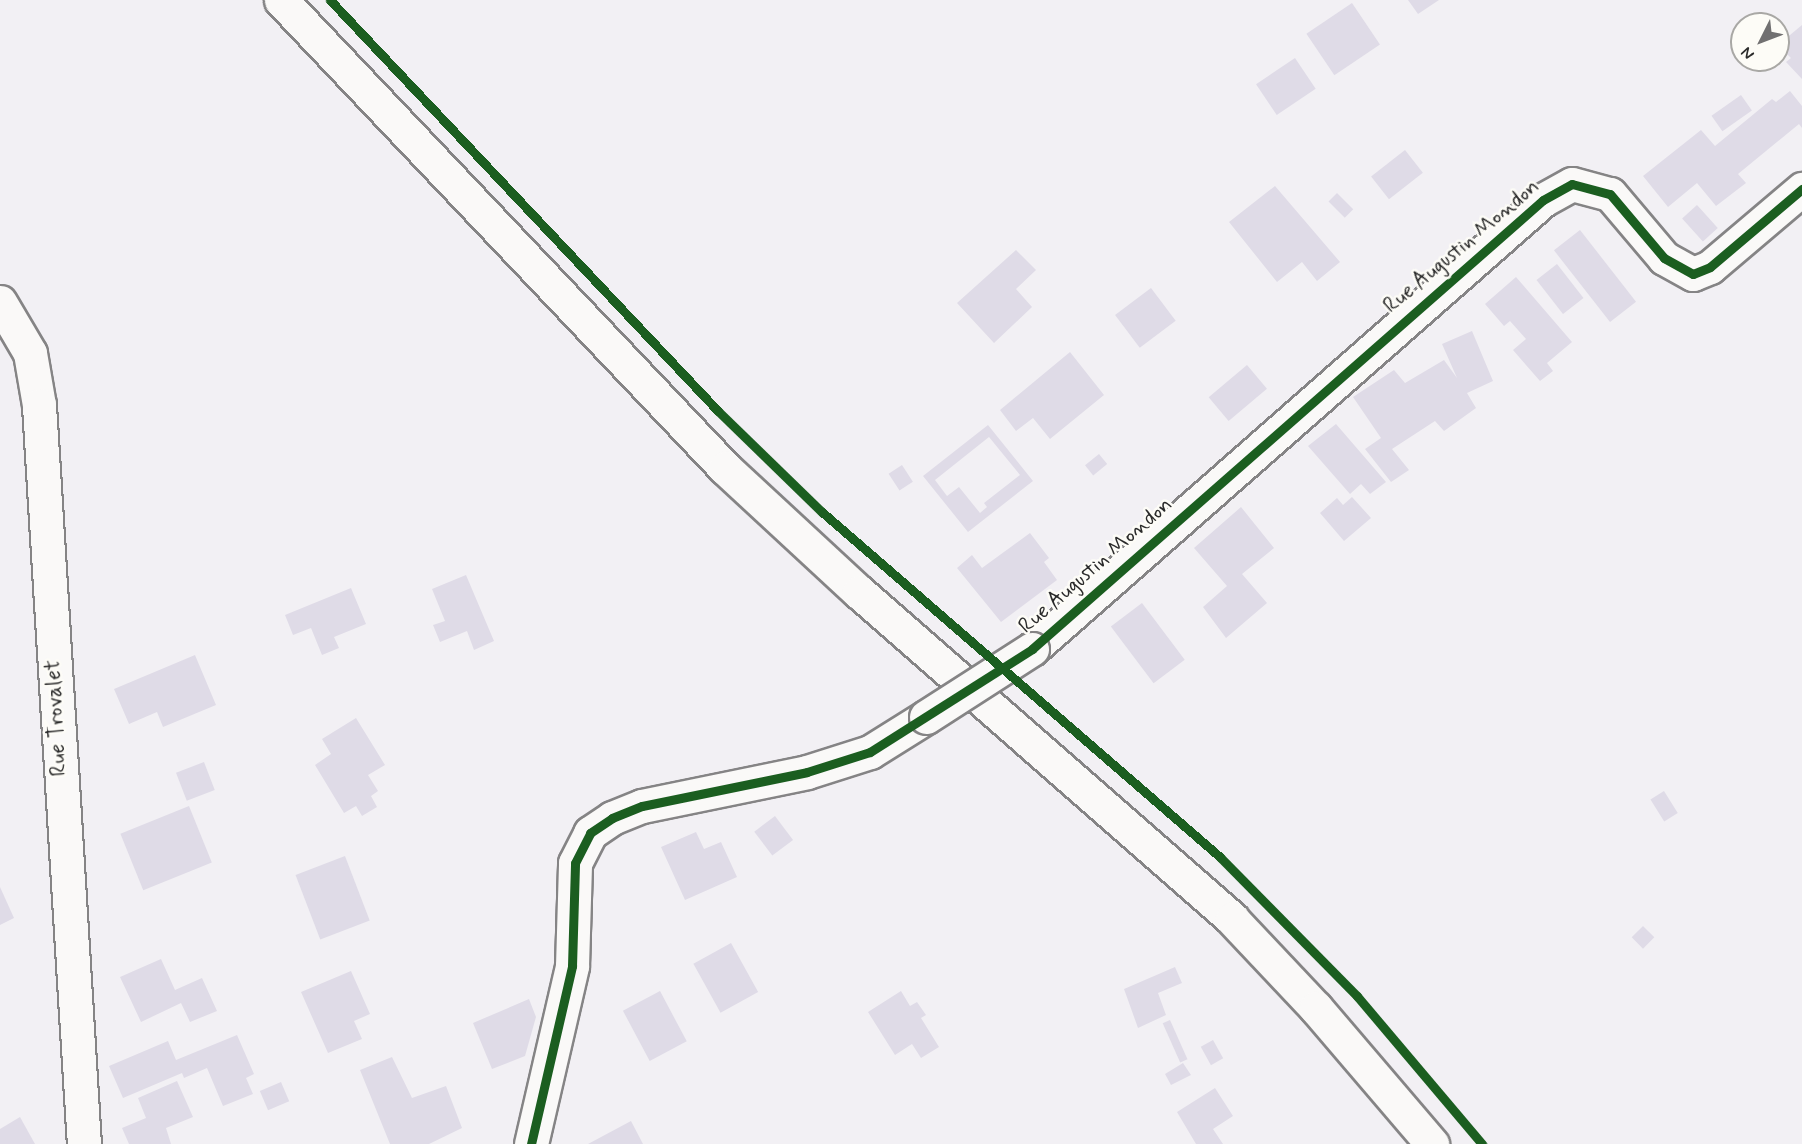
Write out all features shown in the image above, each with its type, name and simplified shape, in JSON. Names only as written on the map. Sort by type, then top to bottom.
[{"type":"street","points":[[281,0],[725,468],[859,592],[1232,919],[1316,1008],[1432,1144]]},
{"type":"street","name":"Rue Augustin Mondon","points":[[531,1144],[572,966],[575,863],[590,833],[612,818],[642,806],[807,772],[870,752],[1032,649],[1543,200],[1572,184],[1610,194],[1664,258],[1693,274],[1710,267],[1802,189]]},
{"type":"street","name":"Rue Trovalet","points":[[0,302],[30,353],[39,405],[84,1144]]},
{"type":"building","points":[[1408,0],[1439,0],[1418,14]]},
{"type":"building","points":[[1352,3],[1380,44],[1334,75],[1306,34]]},
{"type":"building","points":[[1802,25],[1802,79],[1790,66],[1790,35]]},
{"type":"building","points":[[1295,58],[1316,89],[1277,115],[1256,84]]},
{"type":"building","points":[[1790,91],[1802,106],[1802,128],[1799,124],[1738,174],[1746,183],[1716,206],[1697,183],[1668,207],[1643,176],[1701,130],[1715,146],[1772,99],[1776,102]]},
{"type":"building","points":[[1741,95],[1752,111],[1722,131],[1712,116]]},
{"type":"building","points":[[1405,150],[1423,173],[1389,199],[1371,176]]},
{"type":"building","points":[[1275,186],[1340,262],[1317,281],[1302,262],[1277,282],[1229,222]]},
{"type":"building","points":[[1337,193],[1353,209],[1345,218],[1329,201]]},
{"type":"building","points":[[1697,205],[1718,228],[1703,241],[1682,218]]},
{"type":"building","points":[[1580,230],[1636,302],[1610,322],[1554,250]]},
{"type":"building","points":[[1016,250],[1036,270],[1016,289],[1032,307],[994,343],[957,303]]},
{"type":"building","points":[[1557,264],[1583,298],[1563,314],[1537,280]]},
{"type":"building","points":[[1516,277],[1572,342],[1547,363],[1553,371],[1540,381],[1513,350],[1526,339],[1510,321],[1504,326],[1485,304]]},
{"type":"building","points":[[1151,288],[1176,321],[1140,348],[1115,315]]},
{"type":"building","points":[[1472,331],[1493,381],[1467,393],[1476,408],[1444,431],[1435,421],[1392,449],[1409,470],[1391,482],[1365,449],[1381,438],[1353,397],[1394,370],[1405,383],[1444,360],[1457,378],[1442,344]]},
{"type":"building","points":[[1070,352],[1104,395],[1050,439],[1033,418],[1016,431],[1000,410]]},
{"type":"building","points":[[1247,365],[1267,389],[1229,421],[1209,397]]},
{"type":"building","points":[[1336,424],[1386,482],[1370,494],[1361,484],[1350,494],[1308,446]]},
{"type":"building","points":[[988,425],[1033,481],[968,532],[923,476]],"holes":[[[989,437],[1020,475],[984,503],[987,507],[980,513],[959,487],[947,496],[935,480]]]},
{"type":"building","points":[[1099,454],[1107,464],[1093,475],[1085,465]]},
{"type":"building","points":[[902,465],[913,482],[899,490],[889,474]]},
{"type":"building","points":[[1352,497],[1371,518],[1344,541],[1320,513],[1337,498],[1343,505]]},
{"type":"building","points":[[1241,507],[1274,548],[1242,574],[1267,603],[1226,638],[1203,607],[1227,586],[1194,548]]},
{"type":"building","points":[[1030,533],[1049,558],[1044,562],[1057,580],[1001,622],[957,568],[972,555],[982,568]]},
{"type":"building","points":[[466,575],[494,641],[474,650],[467,631],[440,642],[433,625],[445,621],[432,589]]},
{"type":"building","points":[[351,588],[366,624],[334,637],[339,648],[322,655],[311,628],[293,635],[285,615]]},
{"type":"building","points":[[1142,603],[1185,660],[1154,683],[1111,626]]},
{"type":"building","points":[[195,655],[216,705],[163,727],[157,712],[129,724],[114,689]]},
{"type":"building","points":[[356,718],[385,765],[368,775],[378,791],[371,796],[377,807],[362,816],[356,806],[344,813],[315,765],[331,754],[322,739]]},
{"type":"building","points":[[204,762],[215,790],[187,801],[176,773]]},
{"type":"building","points":[[1664,791],[1678,813],[1664,822],[1650,799]]},
{"type":"building","points":[[189,806],[212,863],[143,890],[120,834]]},
{"type":"building","points":[[775,816],[793,840],[772,856],[754,832]]},
{"type":"building","points":[[696,832],[704,849],[721,842],[737,877],[685,900],[661,847]]},
{"type":"building","points":[[345,856],[370,920],[320,939],[296,875]]},
{"type":"building","points":[[0,887],[14,918],[0,925]]},
{"type":"building","points":[[1643,926],[1654,937],[1643,949],[1632,937]]},
{"type":"building","points":[[731,943],[758,992],[721,1013],[693,964]]},
{"type":"building","points":[[161,959],[175,990],[202,978],[217,1011],[190,1022],[181,1003],[141,1022],[120,977]]},
{"type":"building","points":[[1175,967],[1182,983],[1158,993],[1166,1015],[1138,1028],[1124,989]]},
{"type":"building","points":[[351,971],[370,1014],[354,1021],[362,1039],[328,1053],[301,992]]},
{"type":"building","points":[[660,991],[687,1041],[650,1061],[623,1011]]},
{"type":"building","points":[[901,991],[910,1006],[917,1002],[926,1015],[921,1018],[939,1047],[921,1058],[912,1044],[895,1055],[868,1012]]},
{"type":"building","points":[[529,999],[536,1017],[525,1056],[492,1069],[473,1023]]},
{"type":"building","points":[[1170,1020],[1187,1059],[1180,1063],[1163,1023]]},
{"type":"building","points":[[237,1035],[254,1074],[246,1078],[253,1094],[223,1106],[207,1068],[184,1078],[182,1073],[123,1098],[109,1066],[168,1041],[176,1060]]},
{"type":"building","points":[[1213,1040],[1223,1058],[1211,1065],[1201,1047]]},
{"type":"building","points":[[392,1057],[412,1098],[446,1086],[462,1128],[429,1144],[390,1144],[360,1070]]},
{"type":"building","points":[[1183,1063],[1191,1075],[1171,1085],[1165,1074]]},
{"type":"building","points":[[177,1081],[193,1117],[166,1128],[171,1144],[129,1144],[122,1128],[146,1118],[138,1098]]},
{"type":"building","points":[[281,1082],[289,1101],[268,1110],[260,1091]]},
{"type":"building","points":[[1215,1088],[1233,1116],[1213,1129],[1223,1144],[1196,1144],[1177,1112]]},
{"type":"building","points":[[20,1117],[35,1144],[0,1144],[0,1129]]},
{"type":"building","points":[[631,1121],[643,1144],[588,1144]]},
{"type":"cycle path","points":[[330,0],[718,411],[822,512],[1220,857],[1357,996],[1482,1144]]},
{"type":"cycle path","points":[[531,1144],[572,966],[575,863],[590,833],[612,818],[642,806],[807,772],[870,752],[1032,649],[1543,200],[1572,184],[1610,194],[1664,258],[1693,274],[1710,267],[1802,189]]}]
